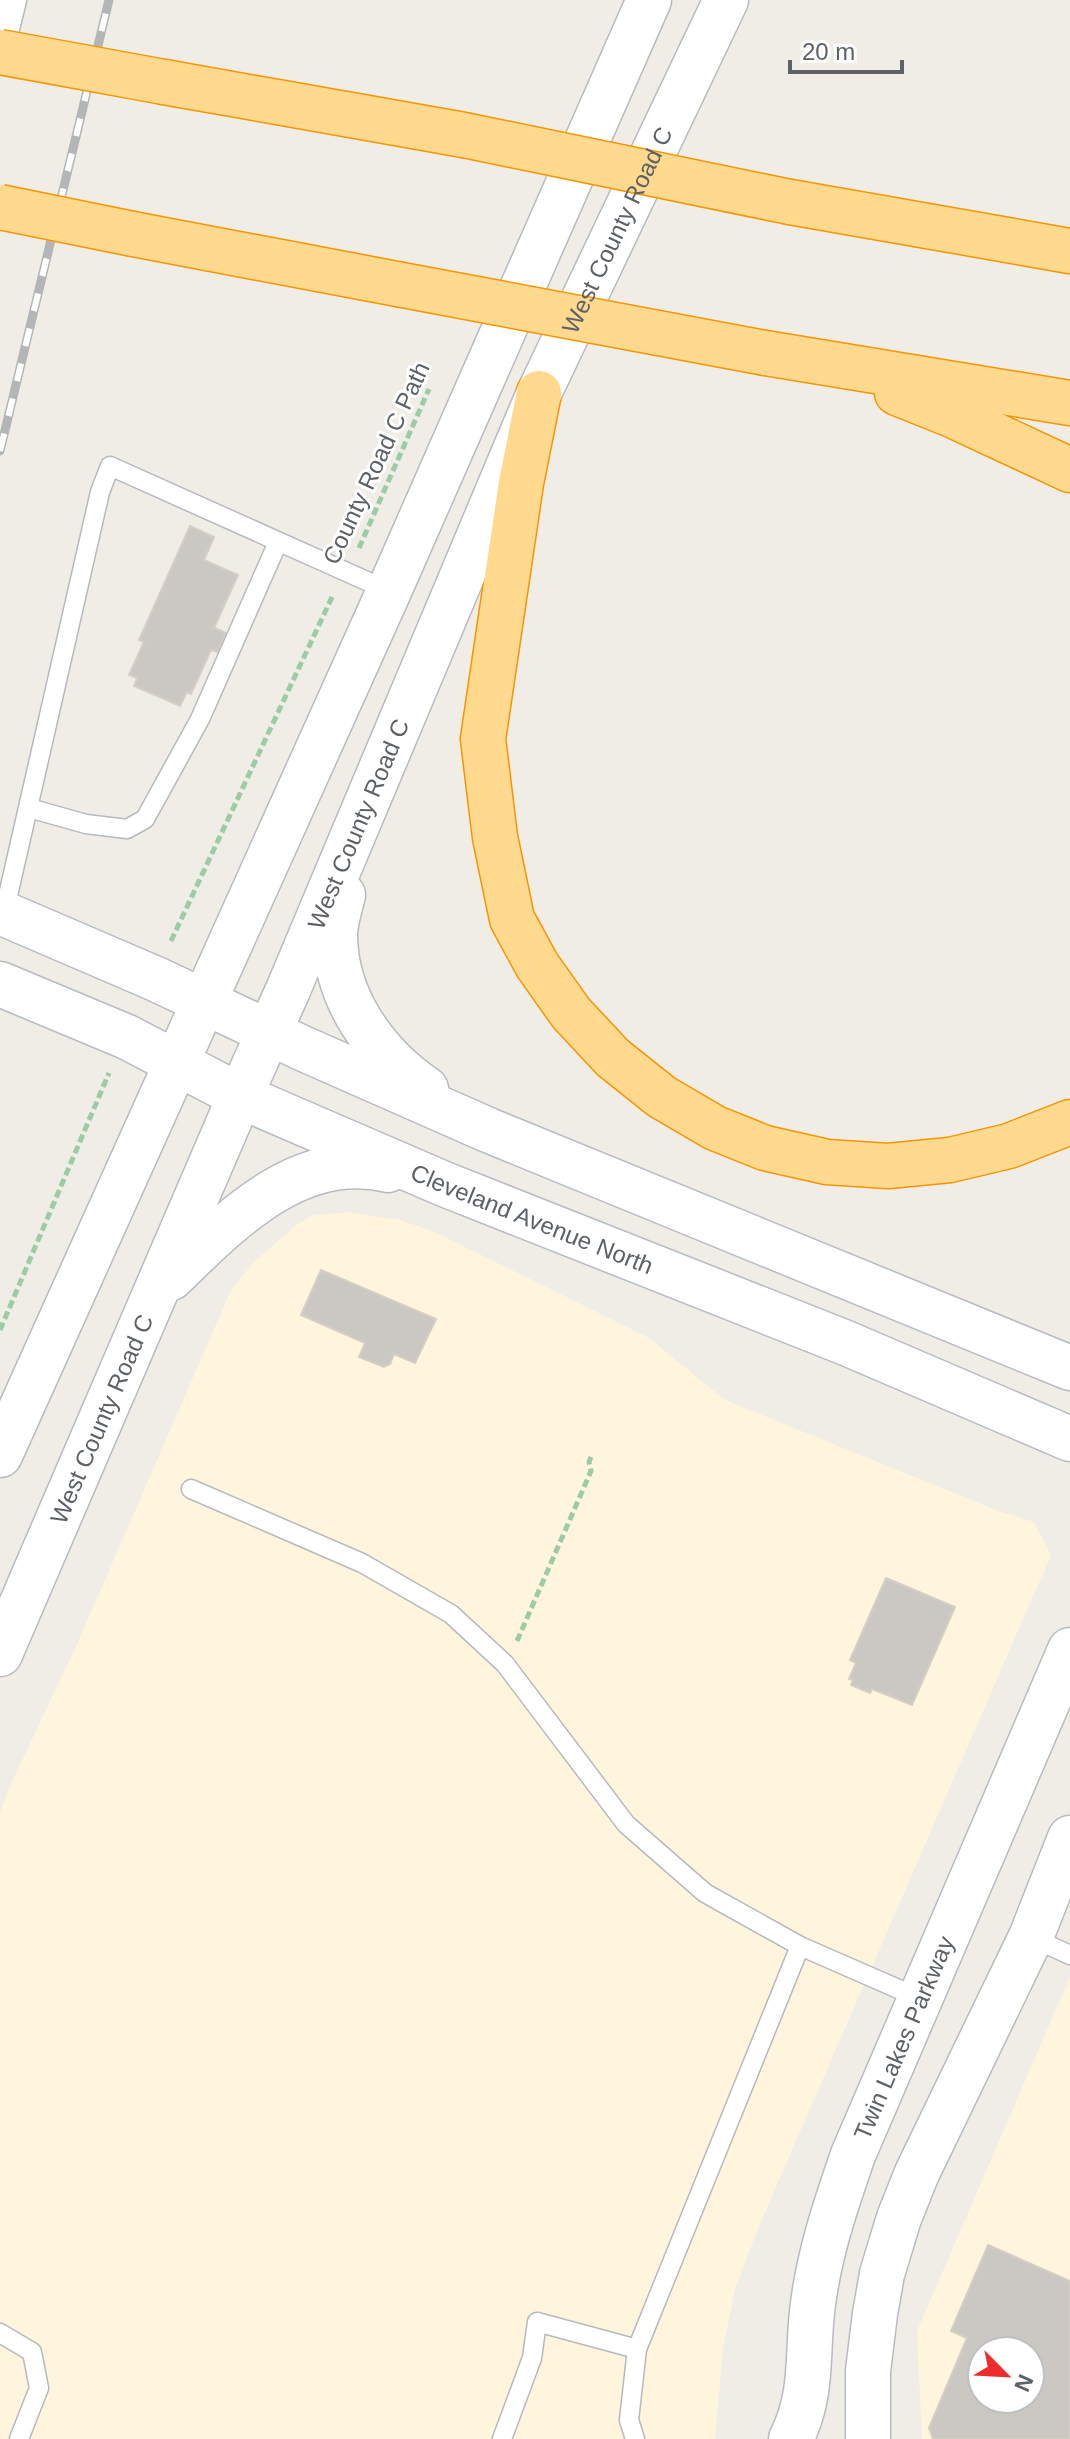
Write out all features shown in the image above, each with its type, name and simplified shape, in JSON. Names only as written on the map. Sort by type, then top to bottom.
[{"type":"highway","points":[[0,52],[464,135],[790,202],[1070,251]]},
{"type":"highway","points":[[0,207],[765,353],[1070,403]]},
{"type":"highway","points":[[1000,237],[1070,237]]},
{"type":"highway","points":[[816,361],[952,415],[1070,470]]},
{"type":"highway","points":[[539,393],[521,483],[483,739],[495,837],[512,919],[537,965],[571,1013],[613,1058],[675,1105],[715,1128],[765,1148],[827,1162],[888,1166],[950,1160],[1009,1146],[1070,1122]]},
{"type":"main road","points":[[0,1455],[389,591],[649,0]]},
{"type":"main road","name":"West County Road C","points":[[0,1654],[355,832],[539,393],[726,0]]},
{"type":"main road","points":[[355,832],[335,932],[340,968],[352,1010],[373,1041],[407,1076],[488,1130]]},
{"type":"main road","points":[[1,916],[156,979],[488,1130],[1070,1368]]},
{"type":"main road","name":"Cleveland Avenue North","points":[[0,984],[127,1037],[240,1096],[444,1184],[846,1343],[1070,1439]]},
{"type":"main road","points":[[158,1291],[227,1223],[279,1188],[316,1170],[371,1166],[444,1184]]},
{"type":"main road","name":"Twin Lakes Parkway","points":[[791,2439],[800,2422],[808,2390],[812,2314],[818,2272],[831,2220],[853,2155],[1070,1650]]},
{"type":"main road","points":[[868,2439],[868,2371],[875,2314],[882,2274],[899,2218],[917,2173],[1031,1937],[1070,1838]]},
{"type":"street","points":[[0,36],[9,0]]},
{"type":"lane","points":[[1,916],[29,808],[100,492],[110,466],[389,591]]},
{"type":"lane","points":[[29,808],[86,824],[127,829],[145,819],[200,719],[278,542]]},
{"type":"lane","points":[[191,1489],[362,1563],[451,1614],[505,1664],[626,1824],[705,1893],[800,1946],[919,1998]]},
{"type":"lane","points":[[1031,1937],[1070,1955]]},
{"type":"lane","points":[[635,2439],[629,2420],[637,2349],[800,1946]]},
{"type":"lane","points":[[502,2439],[532,2358],[537,2322],[637,2349]]},
{"type":"lane","points":[[0,2333],[32,2352],[39,2388],[19,2439]]},
{"type":"path","name":"County Road C Path","points":[[172,939],[334,594],[347,573],[434,379]]},
{"type":"path","points":[[0,1330],[102,1087]]},
{"type":"path","points":[[516,1642],[591,1471],[589,1462],[592,1454]]},
{"type":"shaded area","points":[[348,1212],[400,1220],[437,1233],[649,1338],[725,1400],[1001,1512],[1034,1522],[1051,1555],[759,2226],[736,2286],[723,2348],[715,2439],[0,2439],[0,1813],[231,1290],[253,1263],[295,1226],[311,1216]]},
{"type":"shaded area","points":[[1070,1977],[1070,2439],[922,2439],[917,2331]]},
{"type":"building","points":[[190,526],[214,537],[204,560],[238,575],[214,628],[226,633],[217,652],[211,650],[191,694],[187,692],[180,706],[134,686],[137,678],[129,675],[144,642],[139,640]]},
{"type":"building","points":[[321,1270],[436,1319],[415,1363],[394,1354],[390,1364],[384,1367],[359,1357],[365,1343],[301,1315]]},
{"type":"building","points":[[886,1578],[955,1607],[912,1705],[872,1689],[870,1693],[851,1685],[853,1680],[849,1679],[856,1663],[850,1660]]},
{"type":"building","points":[[988,2245],[1070,2281],[1070,2439],[933,2439],[929,2428],[966,2340],[966,2415],[1046,2415],[1046,2335],[966,2335],[966,2338],[951,2331]]},
{"type":"railway","points":[[0,451],[109,0]]}]
